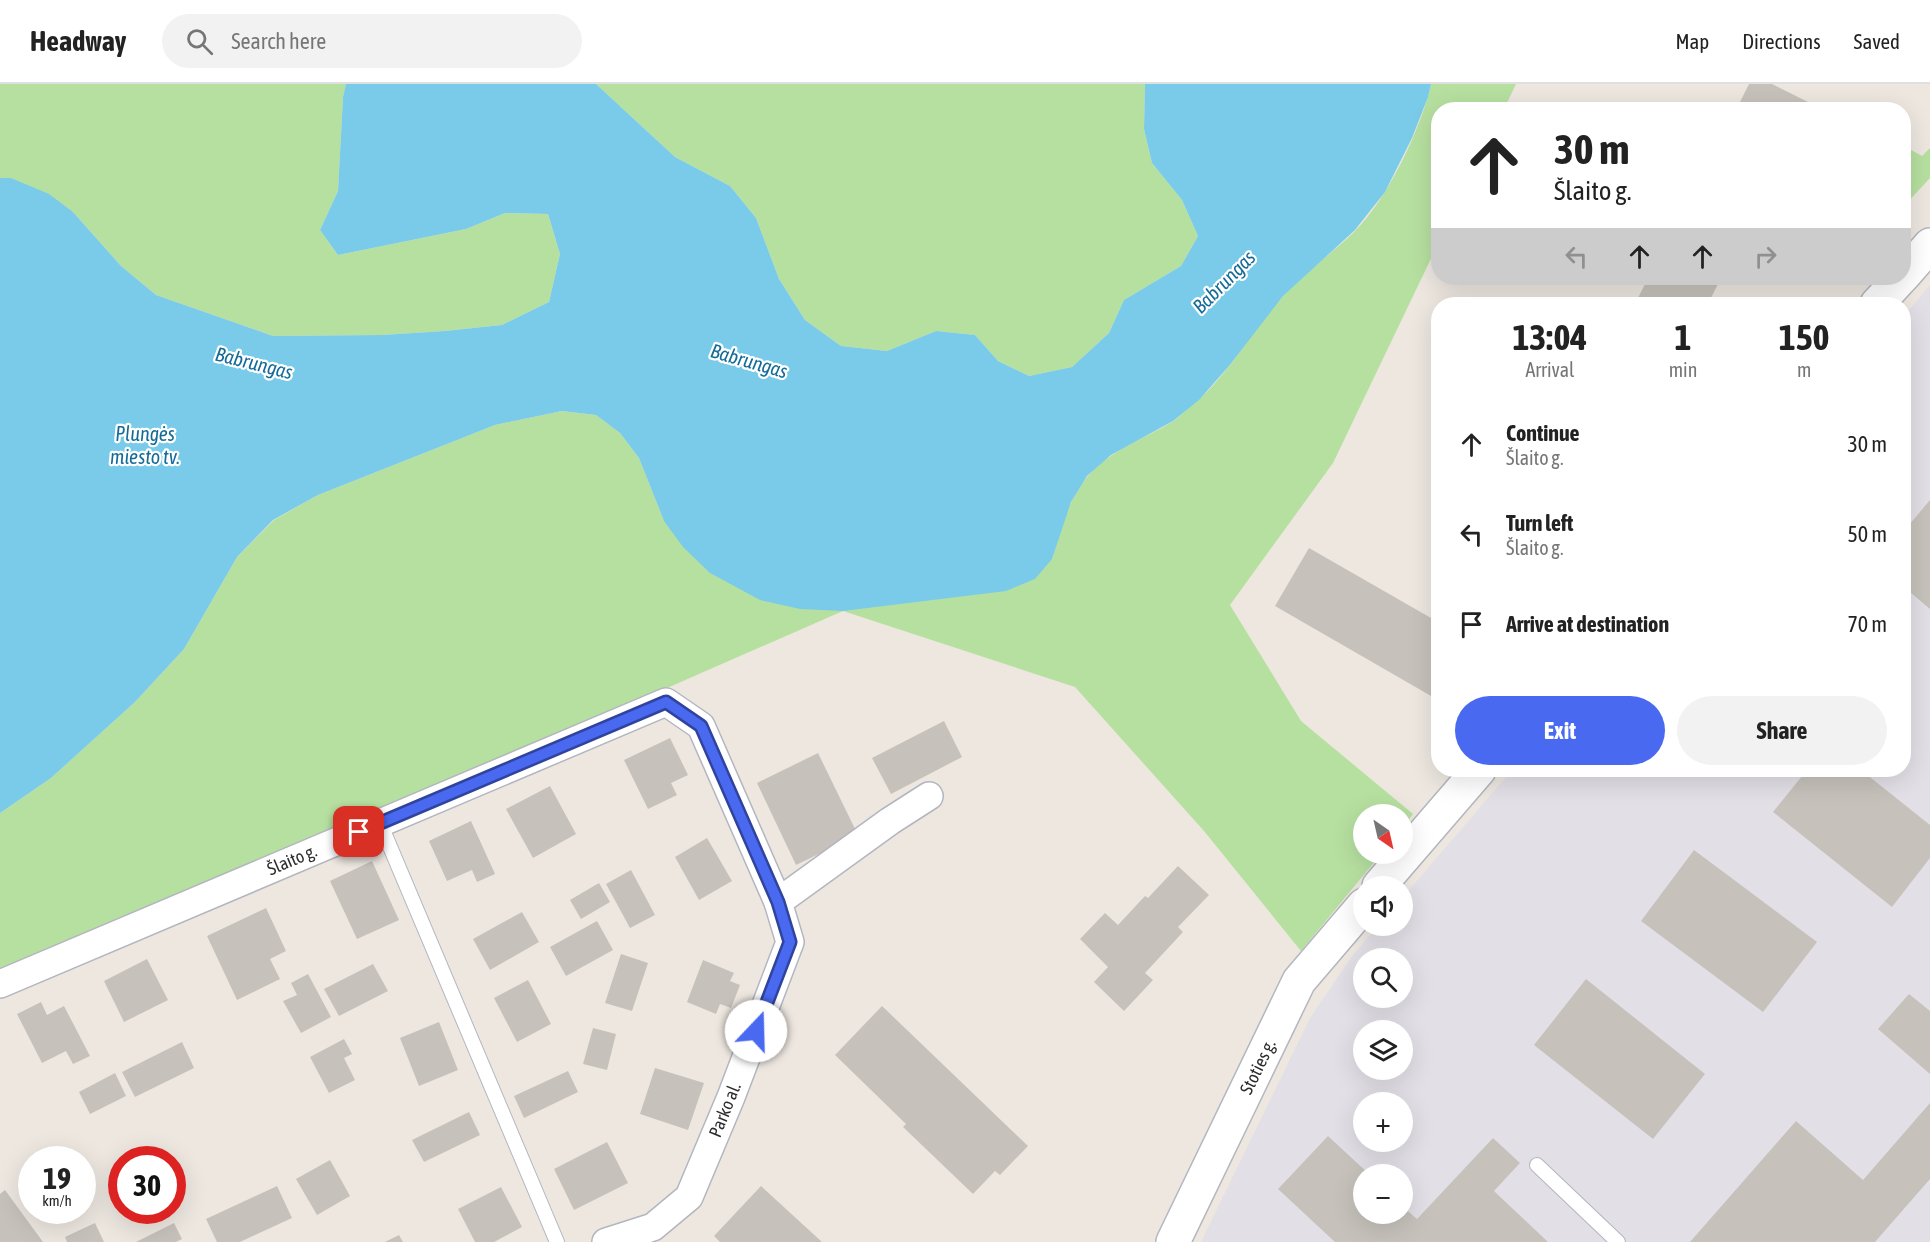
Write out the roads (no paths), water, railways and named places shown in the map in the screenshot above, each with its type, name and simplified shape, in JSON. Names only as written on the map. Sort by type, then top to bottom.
[{"type":"main road","points":[[1911,266],[1930,244]]},
{"type":"main road","points":[[1883,297],[1894,285]]},
{"type":"main road","points":[[1388,876],[1473,777]]},
{"type":"main road","name":"Stoties g.","points":[[1173,1242],[1299,981],[1353,918]]},
{"type":"street","name":"Šlaito g.","points":[[0,984],[666,702],[701,726],[778,902]]},
{"type":"street","points":[[778,902],[890,821],[929,796]]},
{"type":"street","name":"Parko al.","points":[[606,1242],[661,1235],[689,1197],[731,1097],[790,942],[778,902]]},
{"type":"lane","points":[[380,823],[557,1242]]},
{"type":"lane","points":[[1537,1165],[1618,1242]]},
{"type":"water","name":"Plungės miesto tv.","points":[[346,84],[596,84],[675,157],[730,186],[756,218],[779,279],[805,320],[841,346],[887,351],[936,331],[975,335],[998,361],[1029,376],[1072,367],[1109,333],[1124,300],[1181,266],[1198,236],[1182,200],[1152,163],[1144,129],[1145,84],[1431,84],[1412,138],[1385,192],[1355,230],[1283,296],[1229,366],[1199,400],[1173,421],[1111,455],[1087,476],[1071,502],[1052,559],[1035,579],[1006,591],[843,611],[800,609],[760,600],[710,573],[683,547],[664,521],[639,458],[620,433],[596,415],[562,411],[495,425],[318,495],[273,520],[237,557],[184,649],[135,702],[51,778],[0,813],[0,178],[11,178],[49,194],[73,212],[121,266],[156,295],[273,336],[382,335],[502,325],[549,302],[560,254],[548,214],[505,213],[466,229],[338,255],[320,230],[338,191],[343,97]]},
{"type":"water label","name":"Babrungas","points":[[1224,282]]},
{"type":"water label","name":"Babrungas","points":[[749,361]]},
{"type":"water label","name":"Babrungas","points":[[254,363]]}]
